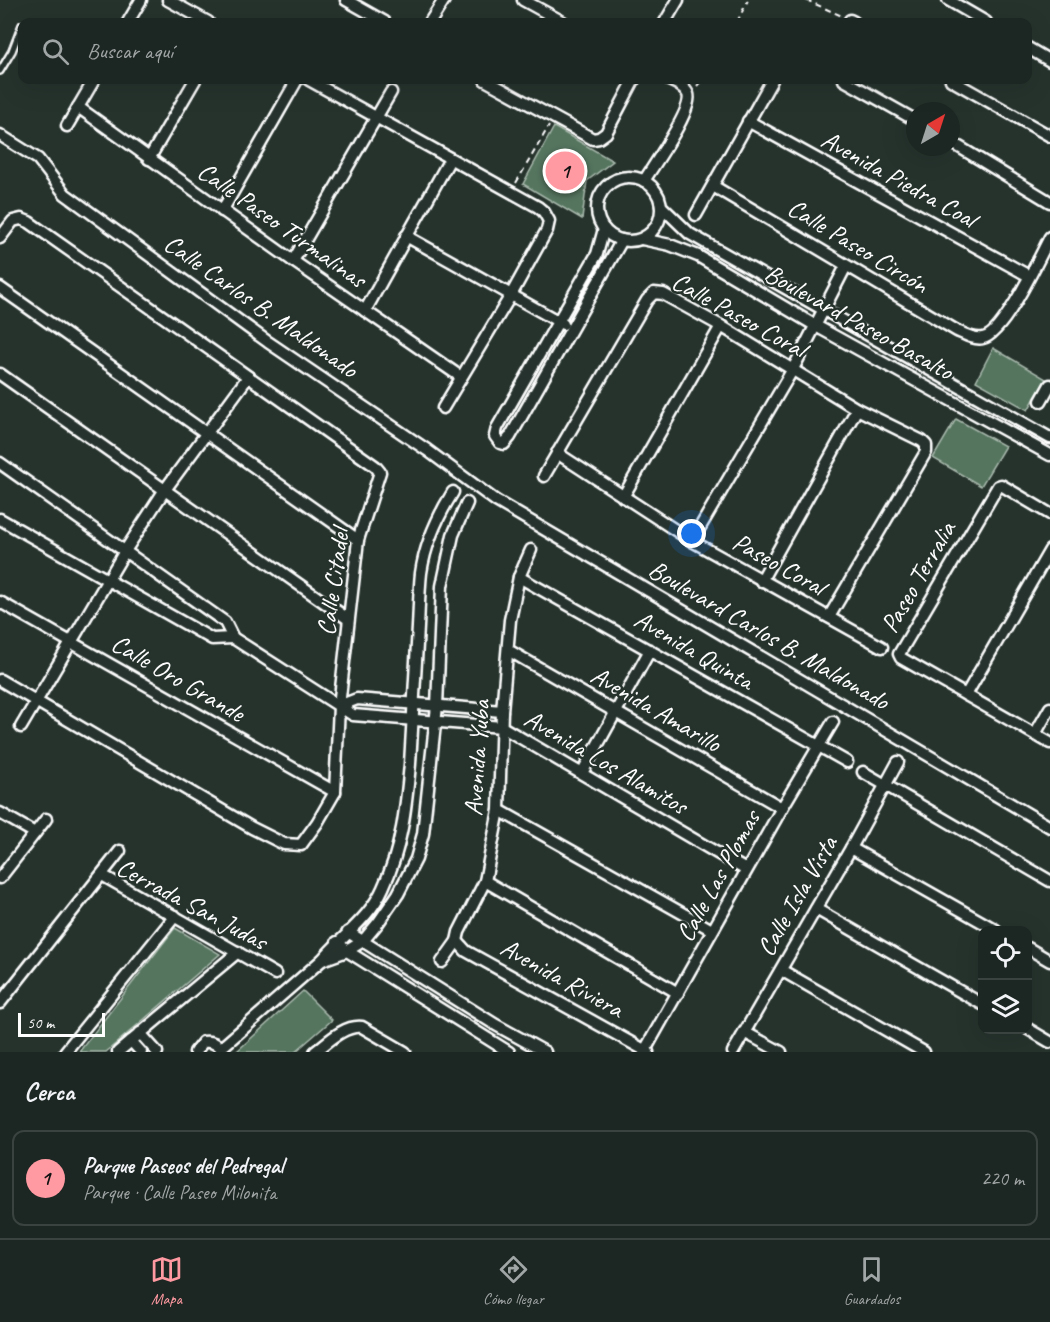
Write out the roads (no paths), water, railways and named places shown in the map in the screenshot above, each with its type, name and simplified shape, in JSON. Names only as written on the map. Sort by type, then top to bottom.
[{"type":"street","points":[[130,18],[141,0]]},
{"type":"street","points":[[168,0],[201,18]]},
{"type":"street","points":[[346,0],[378,18]]},
{"type":"street","points":[[433,18],[444,0]]},
{"type":"street","points":[[523,0],[556,18]]},
{"type":"street","points":[[667,18],[678,0]]},
{"type":"street","points":[[948,0],[979,18]]},
{"type":"street","points":[[1032,50],[1050,61]]},
{"type":"street","points":[[67,126],[92,84]]},
{"type":"street","points":[[149,159],[193,84]]},
{"type":"street","points":[[222,211],[295,84]]},
{"type":"street","points":[[316,84],[538,207],[549,221],[547,230],[511,295],[443,408]]},
{"type":"street","points":[[492,84],[589,137],[599,138],[606,133],[632,84]]},
{"type":"street","points":[[644,181],[682,117],[689,100],[687,93],[679,84]]},
{"type":"street","points":[[696,216],[770,84]]},
{"type":"street","points":[[851,84],[906,115]]},
{"type":"street","points":[[958,84],[1050,136]]},
{"type":"street","points":[[292,261],[391,92]]},
{"type":"street","name":"Calle Paseo Turmalinas","points":[[78,107],[292,261],[461,377]]},
{"type":"street","name":"Avenida Piedra Coal","points":[[748,120],[1029,276]]},
{"type":"street","name":"Calle Carlos B. Maldonado","points":[[0,135],[38,159],[65,194],[268,342],[427,450],[466,480]]},
{"type":"street","points":[[960,147],[1050,202]]},
{"type":"street","points":[[364,311],[450,159]]},
{"type":"street","points":[[634,177],[652,187],[661,206],[657,226],[642,238],[632,241],[612,236],[604,229],[597,209],[604,188],[613,181],[634,177]]},
{"type":"street","name":"Calle Paseo Circón","points":[[713,186],[957,331],[973,338],[983,339],[992,334],[1004,321],[1029,276]]},
{"type":"street","name":"Boulevard Paseo Basalto","points":[[661,206],[690,234],[1050,438]]},
{"type":"street","points":[[0,238],[13,221],[21,219],[29,222],[248,376],[207,435],[164,490],[124,551],[21,727]]},
{"type":"street","points":[[604,229],[597,254],[497,428],[495,436],[500,443],[504,444],[510,437],[622,240]]},
{"type":"street","points":[[406,236],[572,329]]},
{"type":"street","points":[[1029,276],[1050,237]]},
{"type":"street","name":"Boulevard Paseo Basalto","points":[[642,238],[670,245],[698,256],[816,326],[1050,455]]},
{"type":"street","points":[[692,541],[793,369],[846,266]]},
{"type":"street","points":[[0,288],[358,540]]},
{"type":"street","name":"Calle Paseo Coral","points":[[544,476],[651,294],[663,294],[721,326],[857,409],[926,445]]},
{"type":"street","points":[[623,497],[721,326]]},
{"type":"street","points":[[0,374],[348,619]]},
{"type":"street","name":"Calle Citadel","points":[[36,701],[284,844],[301,845],[317,824],[335,792],[339,706],[358,540],[380,472],[375,466],[248,376]]},
{"type":"street","points":[[1041,400],[1050,385]]},
{"type":"street","points":[[761,581],[857,409]]},
{"type":"street","name":"Paseo Coral","points":[[829,617],[926,452],[926,445]]},
{"type":"street","name":"Paseo Coral","points":[[557,453],[692,541],[882,647]]},
{"type":"street","points":[[0,463],[225,622],[233,638],[212,639],[0,519]]},
{"type":"street","name":"Boulevard Carlos B. Maldonado","points":[[466,480],[517,515],[1050,827]]},
{"type":"street","name":"Paseo Terralia","points":[[1050,514],[1001,485],[998,486],[899,654],[901,658],[1050,743]]},
{"type":"street","points":[[195,1052],[203,1042],[210,1041],[221,1050],[322,960],[337,942],[363,920],[383,890],[397,853],[407,801],[422,571],[439,516],[453,492]]},
{"type":"street","points":[[322,960],[346,951],[363,941],[398,894],[416,859],[423,834],[437,706],[442,586],[453,535],[467,504]]},
{"type":"street","name":"Avenida Yuba","points":[[442,962],[457,941],[485,881],[499,810],[502,711],[510,620],[519,577],[531,550]]},
{"type":"street","points":[[966,695],[1050,550]]},
{"type":"street","name":"Avenida Quinta","points":[[519,577],[847,762]]},
{"type":"street","name":"Calle Oro Grande","points":[[0,602],[335,792]]},
{"type":"street","name":"Avenida Los Alamitos","points":[[233,638],[353,715],[502,727],[746,870]]},
{"type":"street","name":"Avenida Amarillo","points":[[508,650],[782,808]]},
{"type":"street","points":[[582,773],[650,650]]},
{"type":"street","points":[[0,680],[36,701]]},
{"type":"street","name":"Avenida Los Alamitos","points":[[339,706],[357,699],[502,711]]},
{"type":"street","points":[[1035,734],[1050,708]]},
{"type":"street","name":"Calle Las Plomas","points":[[645,1051],[832,722]]},
{"type":"street","name":"Calle Isla Vista","points":[[733,1052],[898,762]]},
{"type":"street","points":[[863,772],[1050,881]]},
{"type":"street","points":[[499,810],[712,930]]},
{"type":"street","points":[[0,813],[35,833]]},
{"type":"street","points":[[0,878],[46,819]]},
{"type":"street","points":[[851,848],[989,926]]},
{"type":"street","points":[[102,875],[120,851]]},
{"type":"street","name":"Cerrada San Judas","points":[[0,1003],[102,875],[275,974]]},
{"type":"street","points":[[485,881],[678,993]]},
{"type":"street","points":[[816,909],[978,1002]]},
{"type":"street","points":[[65,1052],[175,916]]},
{"type":"street","points":[[348,932],[544,1052]]},
{"type":"street","name":"Avenida Riviera","points":[[457,941],[466,951],[645,1051]]},
{"type":"street","points":[[337,942],[346,951],[509,1052]]},
{"type":"street","points":[[1032,950],[1050,961]]},
{"type":"street","points":[[118,1052],[238,952]]},
{"type":"street","points":[[781,970],[924,1052]]},
{"type":"street","points":[[315,1052],[340,1033],[357,1026],[405,1052]]},
{"type":"street","points":[[1032,1031],[1050,1042]]},
{"type":"street","points":[[744,1032],[781,1052]]},
{"type":"street","points":[[140,1033],[157,1052]]},
{"type":"street","points":[[130,1041],[141,1052]]},
{"type":"lane","points":[[0,71],[18,36]]},
{"type":"place","name":"Parque Paseos del Pedregal","points":[[565,171]]}]
